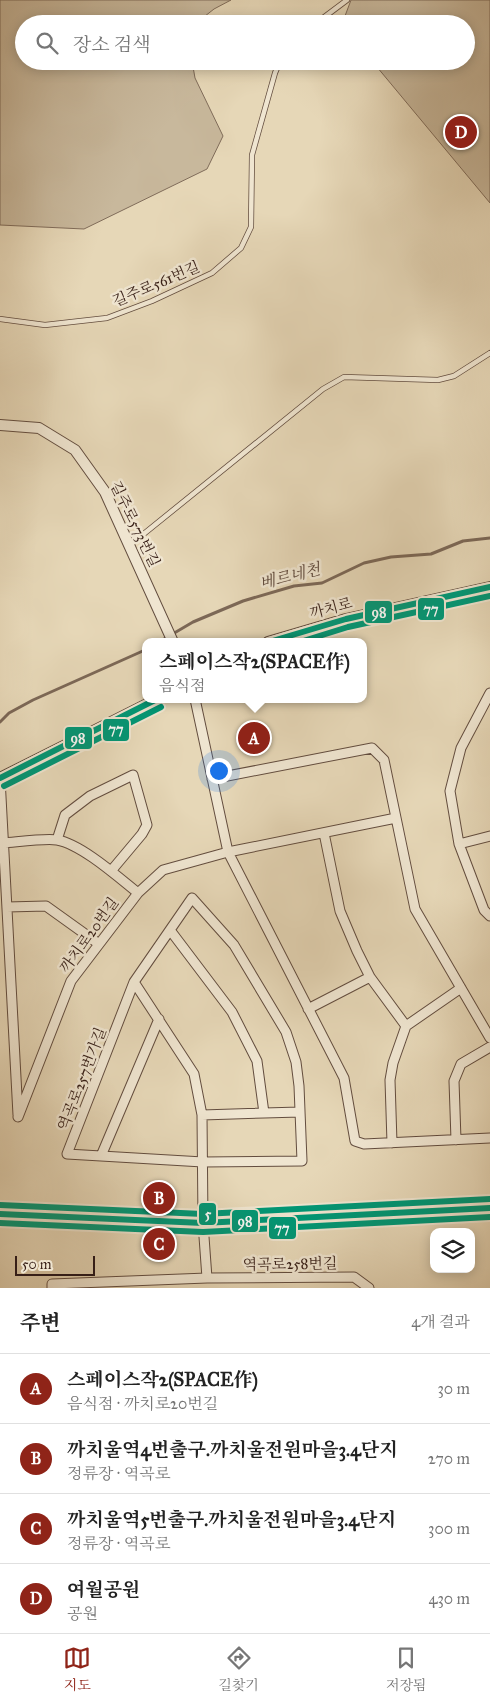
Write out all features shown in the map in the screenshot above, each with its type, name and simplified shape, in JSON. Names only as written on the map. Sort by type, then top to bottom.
[{"type":"street","name":"길주로573번길","points":[[0,425],[38,428],[75,450],[105,492],[171,638]]},
{"type":"street","name":"까치로","points":[[282,638],[346,619],[490,587]]},
{"type":"street","points":[[490,693],[461,748],[450,790],[459,844],[484,910],[490,916]]},
{"type":"street","points":[[99,944],[46,906],[7,907],[0,778],[149,703]]},
{"type":"street","points":[[196,703],[228,852],[344,1078],[354,1141],[364,1144],[490,1138]]},
{"type":"street","points":[[212,779],[372,748],[384,760],[415,909],[490,1038]]},
{"type":"street","points":[[57,840],[65,815],[90,796],[132,776],[147,825],[142,834],[111,871]]},
{"type":"street","name":"까치로20번길","points":[[7,907],[18,1118],[71,981],[138,892],[163,870],[228,852],[396,818]]},
{"type":"street","points":[[324,833],[340,911],[370,977],[406,1026]]},
{"type":"street","points":[[459,844],[490,836]]},
{"type":"street","points":[[3,843],[57,840],[74,847],[111,871],[138,892]]},
{"type":"street","name":"역곡로257번가길","points":[[192,898],[234,946],[286,1032],[296,1062],[302,1161],[203,1162],[67,1154],[134,982],[170,930],[192,898]]},
{"type":"street","points":[[170,930],[232,1012],[241,1028],[257,1061],[264,1114]]},
{"type":"street","points":[[308,1009],[370,977]]},
{"type":"street","points":[[134,982],[194,1074],[202,1116],[203,1223],[206,1278]]},
{"type":"street","points":[[392,1142],[390,1080],[393,1063],[406,1026],[461,988]]},
{"type":"street","points":[[100,1156],[159,1019]]},
{"type":"street","points":[[456,1140],[454,1081],[461,1064],[490,1046]]},
{"type":"street","points":[[202,1116],[300,1112]]},
{"type":"street","points":[[0,1214],[203,1223],[490,1208]]},
{"type":"street","points":[[310,1277],[310,1288]]},
{"type":"street","name":"역곡로258번길","points":[[52,1288],[52,1284],[111,1285],[206,1278],[354,1277],[369,1288]]},
{"type":"lane","points":[[327,15],[347,0]]},
{"type":"lane","name":"길주로561번길","points":[[0,319],[45,325],[107,318],[152,301],[212,273],[241,248],[251,227],[252,155],[276,70]]},
{"type":"lane","points":[[129,546],[322,389],[344,377],[438,380],[454,376],[490,353]]},
{"type":"shaded area","points":[[0,0],[231,0],[206,15],[15,15],[15,70],[194,70],[195,78],[223,136],[207,169],[84,229],[0,225]]},
{"type":"shaded area","points":[[351,0],[490,0],[490,203],[379,70],[475,70],[475,15],[345,15]]},
{"type":"waterway","name":"베르네천","points":[[166,638],[193,622],[243,601],[294,586],[322,583],[364,563],[391,557],[431,554],[463,541],[490,538]]},
{"type":"waterway","name":"베르네천","points":[[0,722],[9,713],[33,700],[142,651]]},
{"type":"transit line","name":"98","points":[[282,638],[346,619],[490,587]]},
{"type":"transit line","name":"77","points":[[313,638],[348,627],[490,596]]},
{"type":"transit line","name":"98","points":[[0,778],[149,703]]},
{"type":"transit line","name":"77","points":[[4,786],[161,707]]},
{"type":"transit line","name":"5","points":[[0,1205],[203,1214],[490,1199]]},
{"type":"transit line","name":"98","points":[[0,1214],[203,1223],[490,1208]]},
{"type":"transit line","name":"77","points":[[0,1223],[203,1232],[490,1217]]},
{"type":"place","name":"여월공원","points":[[461,132]]},
{"type":"place","name":"스페이스작2(SPACE作)","points":[[254,738]]},
{"type":"place","name":"까치울역4번출구.까치울전원마을3.4단지","points":[[159,1198]]},
{"type":"place","name":"까치울역5번출구.까치울전원마을3.4단지","points":[[159,1244]]}]
